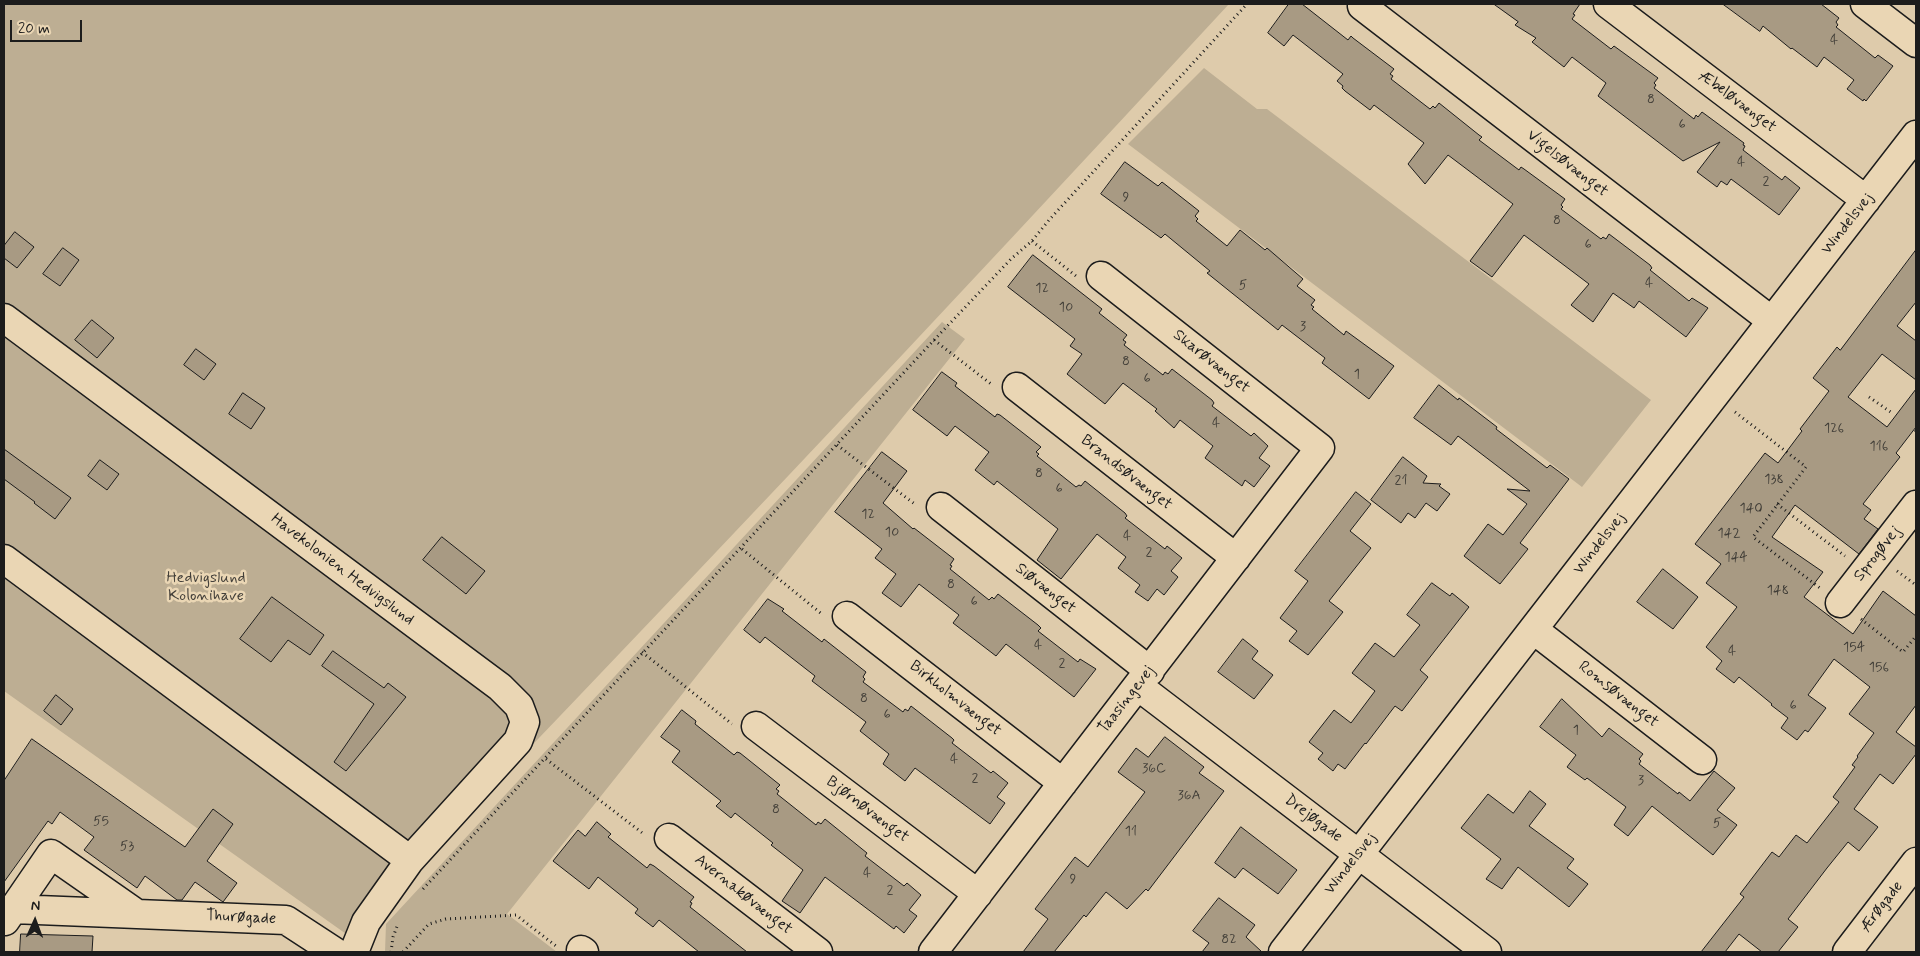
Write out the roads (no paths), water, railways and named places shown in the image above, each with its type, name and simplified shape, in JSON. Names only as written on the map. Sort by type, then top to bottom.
[{"type":"street","name":"Æbeløvænget","points":[[1608,4],[1866,200]]},
{"type":"street","points":[[1865,4],[1916,43]]},
{"type":"street","name":"Vigelsøvænget","points":[[1362,6],[1772,321]]},
{"type":"street","name":"Windelsvej","points":[[1283,952],[1916,135]]},
{"type":"street","name":"Skarøvænget","points":[[1101,276],[1320,448]]},
{"type":"street","name":"Havekolonien Hedvigslund","points":[[4,318],[500,687],[519,706],[525,722],[518,741],[410,860],[366,922],[354,952]]},
{"type":"street","name":"Brandsøvænget","points":[[1017,387],[1236,558]]},
{"type":"street","name":"Taasingevej","points":[[933,952],[1320,448]]},
{"type":"street","name":"Sprogøvej","points":[[1840,603],[1916,505]]},
{"type":"street","name":"Siøvænget","points":[[941,507],[1144,678]]},
{"type":"street","points":[[4,559],[410,860]]},
{"type":"street","name":"Birkholmvænget","points":[[847,616],[1064,783]]},
{"type":"street","name":"Romsøvænget","points":[[1534,630],[1702,760]]},
{"type":"street","name":"Drejøgade","points":[[1144,678],[1359,854],[1487,952]]},
{"type":"street","name":"Bjørnøvænget","points":[[756,726],[978,894]]},
{"type":"street","name":"Avernakøvænget","points":[[669,838],[818,952]]},
{"type":"street","name":"Thurøgade","points":[[8,916],[52,854],[137,914]]},
{"type":"street","name":"Ærøgade","points":[[1847,952],[1916,862]]},
{"type":"street","name":"Thurøgade","points":[[8,916],[137,914],[286,920],[335,952]]},
{"type":"park label","name":"Hedvigslund Kolonihave","points":[[206,588]]}]
